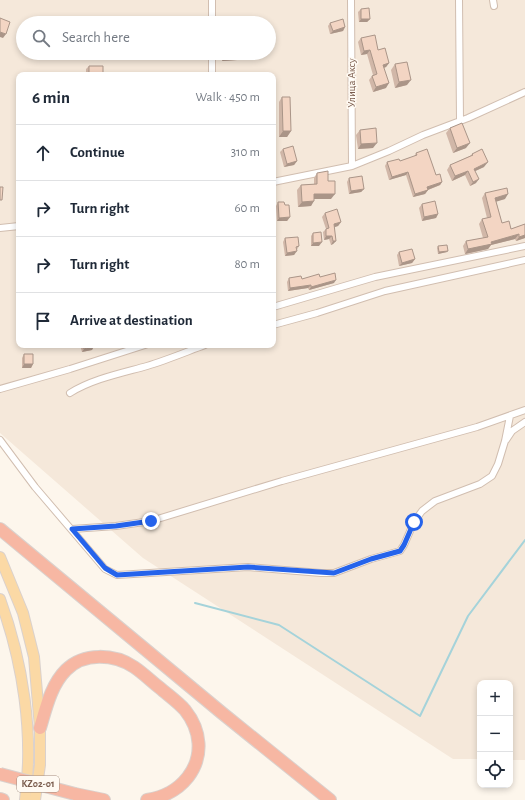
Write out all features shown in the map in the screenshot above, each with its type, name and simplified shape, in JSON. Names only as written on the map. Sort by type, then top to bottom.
[{"type":"highway","points":[[0,529],[222,713],[330,800]]},
{"type":"highway","points":[[40,728],[48,703],[59,678],[66,669],[74,664],[90,657],[109,657],[124,662],[139,670],[184,710],[194,726],[198,736],[199,747],[198,758],[195,765],[178,788],[164,796],[147,800]]},
{"type":"highway","name":"KZ02-01","points":[[0,774],[75,794],[104,800]]},
{"type":"main road","points":[[0,557],[23,613],[34,656],[40,728],[40,765],[35,800]]},
{"type":"main road","points":[[0,599],[18,660],[25,702],[28,764],[25,800]]},
{"type":"street","points":[[212,0],[212,16]]},
{"type":"street","name":"Улица Аксу","points":[[351,0],[352,166]]},
{"type":"street","points":[[459,0],[460,121]]},
{"type":"street","points":[[212,60],[212,72]]},
{"type":"street","points":[[276,181],[352,166],[389,152],[423,135],[460,121],[525,92]]},
{"type":"street","points":[[0,228],[16,226]]},
{"type":"street","points":[[276,306],[375,277],[525,246]]},
{"type":"street","points":[[276,324],[317,314],[385,290],[525,260]]},
{"type":"street","points":[[0,389],[136,348]]},
{"type":"street","points":[[70,393],[78,388],[97,381],[197,348]]},
{"type":"street","points":[[72,529],[116,526],[151,521],[282,481],[477,428],[525,410]]},
{"type":"street","points":[[0,440],[35,487],[105,568],[117,575],[248,567],[334,573],[371,559],[400,551],[414,522],[422,511],[435,501],[480,484],[492,476],[498,464],[505,441],[510,416]]},
{"type":"street","points":[[505,441],[512,431],[525,422]]},
{"type":"shaded area","points":[[0,0],[525,0],[525,760],[513,760],[513,680],[477,680],[477,759],[453,759],[143,558],[0,433]]},
{"type":"building","points":[[369,8],[370,19],[361,19],[361,9]]},
{"type":"building","points":[[0,18],[10,22],[6,34],[0,32]]},
{"type":"building","points":[[343,19],[345,27],[333,31],[330,23]]},
{"type":"building","points":[[375,35],[378,50],[385,48],[389,63],[383,65],[389,83],[376,87],[372,76],[377,74],[370,50],[364,51],[361,38]]},
{"type":"building","points":[[407,62],[411,80],[399,82],[395,64]]},
{"type":"building","points":[[89,66],[103,66],[103,72],[89,72]]},
{"type":"building","points":[[282,97],[290,97],[291,131],[283,131]]},
{"type":"building","points":[[462,123],[470,143],[457,148],[450,128]]},
{"type":"building","points":[[376,128],[377,143],[361,144],[360,130]]},
{"type":"building","points":[[293,146],[297,161],[287,164],[283,149]]},
{"type":"building","points":[[427,149],[436,175],[440,174],[442,182],[427,187],[428,190],[415,194],[408,172],[392,177],[387,162],[399,159],[400,161],[417,155],[416,153]]},
{"type":"building","points":[[482,149],[488,162],[474,169],[479,179],[473,182],[468,171],[455,176],[450,165],[473,155],[472,154]]},
{"type":"building","points":[[328,171],[328,181],[335,181],[335,194],[314,194],[314,201],[302,202],[301,185],[317,184],[317,173]]},
{"type":"building","points":[[362,176],[364,189],[351,191],[349,178]]},
{"type":"building","points":[[0,187],[3,187],[2,200],[0,200]]},
{"type":"building","points":[[507,188],[508,194],[495,198],[502,223],[509,221],[511,229],[525,224],[525,235],[519,237],[519,234],[491,242],[492,244],[468,249],[466,241],[488,237],[482,219],[491,217],[485,193]]},
{"type":"building","points":[[435,201],[438,214],[424,217],[422,204]]},
{"type":"building","points":[[278,202],[284,202],[285,205],[289,205],[290,217],[279,218]]},
{"type":"building","points":[[337,209],[341,222],[334,224],[336,241],[333,241],[332,236],[326,236],[326,229],[329,228],[325,213]]},
{"type":"building","points":[[321,232],[322,242],[313,243],[313,233]]},
{"type":"building","points":[[298,237],[299,246],[296,247],[297,251],[287,253],[285,238]]},
{"type":"building","points":[[447,245],[448,251],[439,252],[438,246]]},
{"type":"building","points":[[412,249],[415,259],[402,263],[399,252]]},
{"type":"building","points":[[335,273],[336,280],[311,287],[311,285],[290,288],[289,278],[301,276],[302,279],[319,274],[320,277]]},
{"type":"building","points":[[24,354],[33,354],[33,364],[24,364]]},
{"type":"waterway","points":[[195,603],[279,625],[420,716],[468,616],[525,540]]},
{"type":"route","points":[[151,521],[116,526],[72,529],[105,568],[117,575],[248,567],[334,573],[371,559],[400,551],[414,522]]}]
